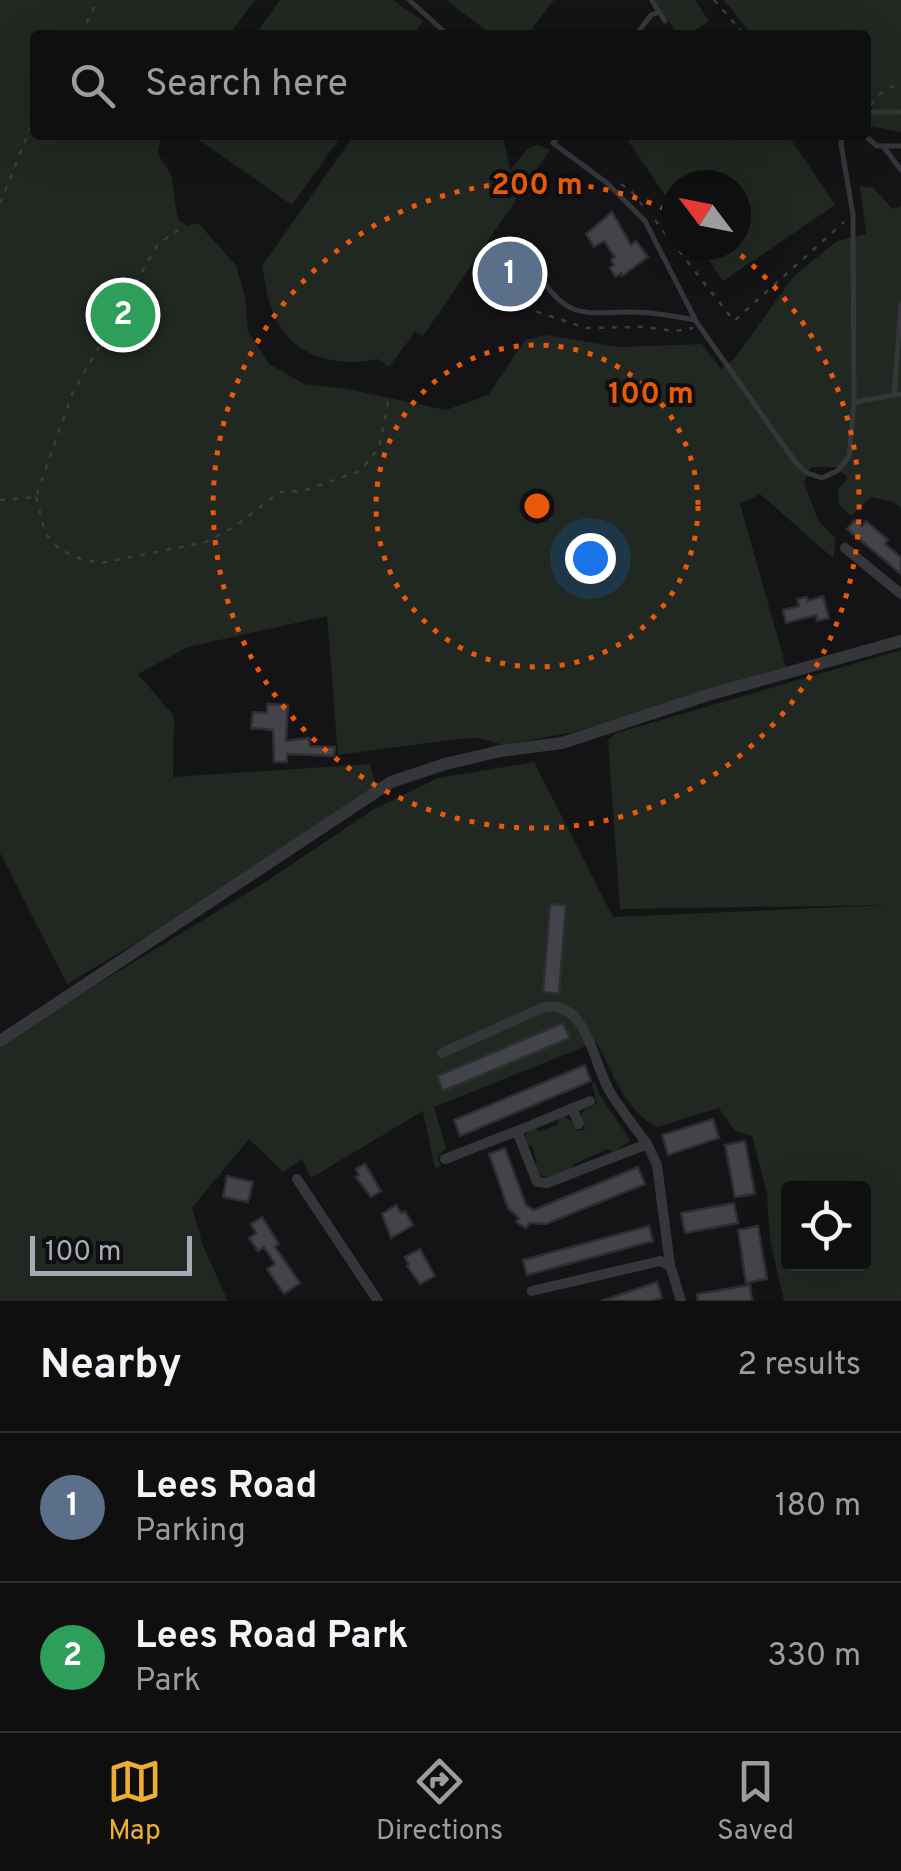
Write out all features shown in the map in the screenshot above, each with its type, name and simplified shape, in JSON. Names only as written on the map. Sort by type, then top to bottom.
[{"type":"street","points":[[845,548],[901,594]]},
{"type":"street","points":[[0,1041],[391,782],[459,760],[562,744],[708,695],[901,642]]},
{"type":"street","points":[[442,1053],[544,1007],[565,1008],[583,1027],[609,1091],[647,1144],[657,1165],[670,1264],[681,1301]]},
{"type":"street","points":[[450,1140],[450,1157],[590,1101]]},
{"type":"street","points":[[572,1108],[579,1124]]},
{"type":"street","points":[[516,1132],[537,1182],[547,1183],[647,1144]]},
{"type":"street","points":[[296,1179],[378,1301]]},
{"type":"street","points":[[532,1291],[660,1261],[670,1264]]},
{"type":"street","points":[[558,1284],[560,1300]]},
{"type":"lane","points":[[409,0],[442,30]]},
{"type":"lane","points":[[652,2],[665,21]]},
{"type":"lane","points":[[640,30],[658,12]]},
{"type":"lane","points":[[871,112],[901,112]]},
{"type":"lane","points":[[549,140],[607,183],[645,221],[697,323],[796,462],[806,473],[822,478],[836,471],[849,457],[854,402],[852,214],[842,140]]},
{"type":"lane","points":[[552,143],[555,140]]},
{"type":"lane","points":[[869,140],[877,146],[901,146]]},
{"type":"lane","points":[[883,146],[901,170]]},
{"type":"lane","points":[[542,280],[556,300],[576,311],[658,314],[697,323]]},
{"type":"lane","points":[[854,402],[897,395],[901,304]]},
{"type":"path","points":[[84,30],[97,0]]},
{"type":"path","points":[[714,0],[740,30]]},
{"type":"path","points":[[871,106],[878,95],[901,82]]},
{"type":"path","points":[[0,203],[30,129]]},
{"type":"path","points":[[617,182],[633,192],[734,322],[852,214]]},
{"type":"path","points":[[180,229],[158,244],[72,394],[36,497],[45,532],[59,549],[101,564],[206,542],[234,527],[280,492],[304,491],[360,471],[379,448],[388,397]]},
{"type":"path","points":[[526,304],[534,311],[586,328],[674,331],[697,323]]},
{"type":"path","points":[[0,500],[36,497]]},
{"type":"shaded area","points":[[0,0],[255,0],[233,30],[30,30],[30,140],[160,140],[158,154],[171,175],[178,220],[188,226],[198,223],[236,265],[248,331],[269,364],[304,384],[446,410],[488,395],[525,340],[546,335],[618,347],[702,344],[721,369],[734,359],[794,276],[837,241],[866,234],[860,186],[873,188],[893,209],[901,206],[901,508],[871,497],[851,516],[839,505],[838,489],[848,478],[836,467],[811,467],[804,482],[818,520],[836,539],[833,558],[760,494],[740,504],[786,667],[574,732],[504,745],[478,738],[457,739],[338,755],[327,616],[188,647],[138,674],[174,716],[173,777],[370,764],[376,785],[151,934],[67,984],[0,853]]},
{"type":"shaded area","points":[[280,0],[393,0],[423,21],[417,30],[259,30]]},
{"type":"shaded area","points":[[446,0],[554,0],[531,30],[485,30]]},
{"type":"shaded area","points":[[654,0],[695,0],[709,21],[696,30],[675,30]]},
{"type":"shaded area","points":[[724,0],[901,0],[901,132],[871,126],[871,30],[748,30]]},
{"type":"shaded area","points":[[199,140],[338,140],[292,205]]},
{"type":"shaded area","points":[[350,140],[504,140],[510,170],[528,148],[539,145],[550,150],[423,336],[415,332],[389,367],[378,359],[347,362],[316,356],[290,340],[273,312],[262,266]]},
{"type":"shaded area","points":[[627,140],[791,140],[835,205],[723,281],[709,260],[751,260],[751,170],[661,170],[661,189]]},
{"type":"shaded area","points":[[901,650],[901,1301],[784,1301],[770,1240],[767,1194],[752,1136],[735,1131],[719,1108],[657,1127],[628,1101],[596,1042],[434,1107],[446,1148],[438,1157],[441,1167],[435,1168],[423,1111],[311,1178],[302,1159],[283,1172],[249,1139],[192,1208],[203,1246],[228,1301],[0,1301],[0,1048],[264,883],[372,810],[438,778],[534,762],[613,917],[889,905],[620,909],[608,740],[616,733]]},
{"type":"shaded area","points":[[595,1081],[629,1142],[613,1152],[608,1149],[574,1164],[561,1174],[542,1175],[534,1167],[537,1163],[532,1146],[526,1145],[525,1135],[534,1128],[540,1131],[557,1125],[565,1117],[578,1131],[585,1129],[581,1114],[597,1104],[592,1084]]},
{"type":"building","points":[[612,212],[631,245],[636,241],[648,257],[616,277],[610,268],[615,257],[604,241],[594,247],[586,234]]},
{"type":"building","points":[[855,520],[862,526],[866,521],[888,540],[885,544],[901,557],[901,574],[847,529]]},
{"type":"building","points":[[823,596],[829,618],[817,621],[816,615],[786,623],[783,610],[799,606],[797,599],[807,597],[808,601]]},
{"type":"building","points":[[267,704],[288,705],[286,741],[309,738],[310,746],[335,747],[334,756],[287,754],[287,762],[274,762],[273,730],[251,728],[253,712],[267,713]]},
{"type":"building","points":[[550,904],[566,905],[559,994],[543,992]]},
{"type":"building","points":[[563,1023],[570,1038],[443,1091],[437,1076]]},
{"type":"building","points":[[585,1065],[591,1081],[460,1136],[454,1120]]},
{"type":"building","points":[[713,1119],[719,1138],[668,1155],[662,1135]]},
{"type":"building","points":[[745,1141],[755,1194],[735,1197],[725,1145]]},
{"type":"building","points":[[505,1148],[526,1205],[534,1210],[638,1167],[645,1184],[546,1224],[529,1223],[526,1228],[516,1222],[519,1218],[508,1208],[489,1154]]},
{"type":"building","points":[[365,1164],[381,1191],[371,1197],[356,1177],[356,1169]]},
{"type":"building","points":[[227,1176],[253,1182],[248,1202],[223,1197]]},
{"type":"building","points":[[734,1203],[738,1223],[685,1233],[681,1213]]},
{"type":"building","points":[[396,1205],[413,1225],[391,1238],[382,1214]]},
{"type":"building","points":[[262,1217],[279,1244],[275,1247],[300,1283],[284,1294],[267,1269],[275,1264],[264,1247],[258,1251],[249,1238],[256,1233],[251,1224]]},
{"type":"building","points":[[649,1226],[653,1241],[527,1275],[523,1260]]},
{"type":"building","points":[[758,1226],[767,1279],[746,1283],[738,1230]]},
{"type":"building","points":[[420,1249],[435,1276],[420,1284],[405,1257]]},
{"type":"building","points":[[657,1282],[662,1298],[601,1301]]},
{"type":"building","points":[[750,1285],[752,1301],[698,1301],[697,1294]]},
{"type":"place","name":"Lees Road","points":[[510,274]]},
{"type":"place","name":"Lees Road Park","points":[[123,315]]}]
